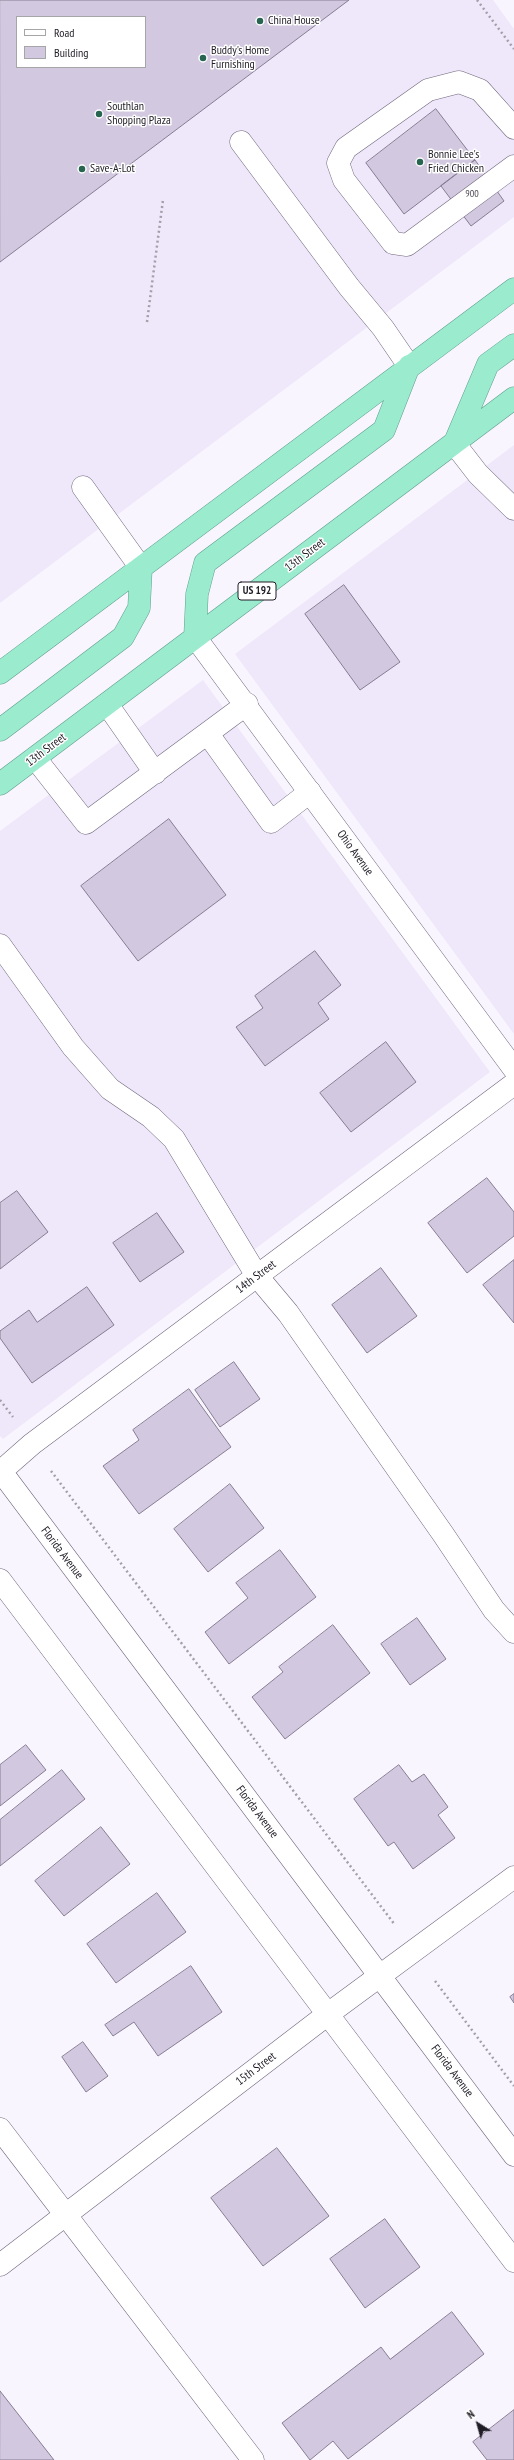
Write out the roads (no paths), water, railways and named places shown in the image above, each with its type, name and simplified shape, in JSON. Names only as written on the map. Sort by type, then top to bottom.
[{"type":"highway","points":[[0,673],[514,289]]},
{"type":"highway","points":[[454,443],[488,364],[514,345]]},
{"type":"highway","points":[[195,637],[197,594],[205,563],[384,430],[409,366]]},
{"type":"highway","name":"13th Street","points":[[0,784],[514,398]]},
{"type":"highway","points":[[0,730],[123,637],[139,608],[141,568]]},
{"type":"street","points":[[514,128],[480,90],[459,82],[428,90],[346,148],[338,163],[344,180],[393,243],[407,245],[514,166]]},
{"type":"street","points":[[240,142],[349,287],[383,328],[409,366]]},
{"type":"street","points":[[454,443],[478,474],[514,509]]},
{"type":"street","points":[[83,487],[141,568]]},
{"type":"street","name":"Ohio Avenue","points":[[195,637],[246,704],[514,1069]]},
{"type":"street","points":[[107,704],[155,773]]},
{"type":"street","points":[[35,758],[86,823],[208,734],[246,704]]},
{"type":"street","points":[[208,734],[271,822],[310,792]]},
{"type":"street","points":[[0,945],[73,1047],[110,1089],[151,1117],[174,1139],[257,1276],[288,1313],[443,1534],[494,1610],[514,1632]]},
{"type":"street","name":"14th Street","points":[[0,1471],[32,1444],[514,1084]]},
{"type":"street","name":"Florida Avenue","points":[[0,1471],[514,2155]]},
{"type":"street","points":[[0,1580],[514,2261]]},
{"type":"street","name":"15th Street","points":[[0,2265],[328,2014],[514,1877]]},
{"type":"street","points":[[0,2128],[253,2460]]},
{"type":"place","name":"China House","points":[[260,21]]},
{"type":"place","name":"Buddy's Home Furnishing","points":[[203,58]]},
{"type":"place","name":"Southlan Shopping Plaza","points":[[99,114]]},
{"type":"place","name":"Bonnie Lee's Fried Chicken","points":[[420,162]]},
{"type":"place","name":"Save-A-Lot","points":[[82,169]]}]
